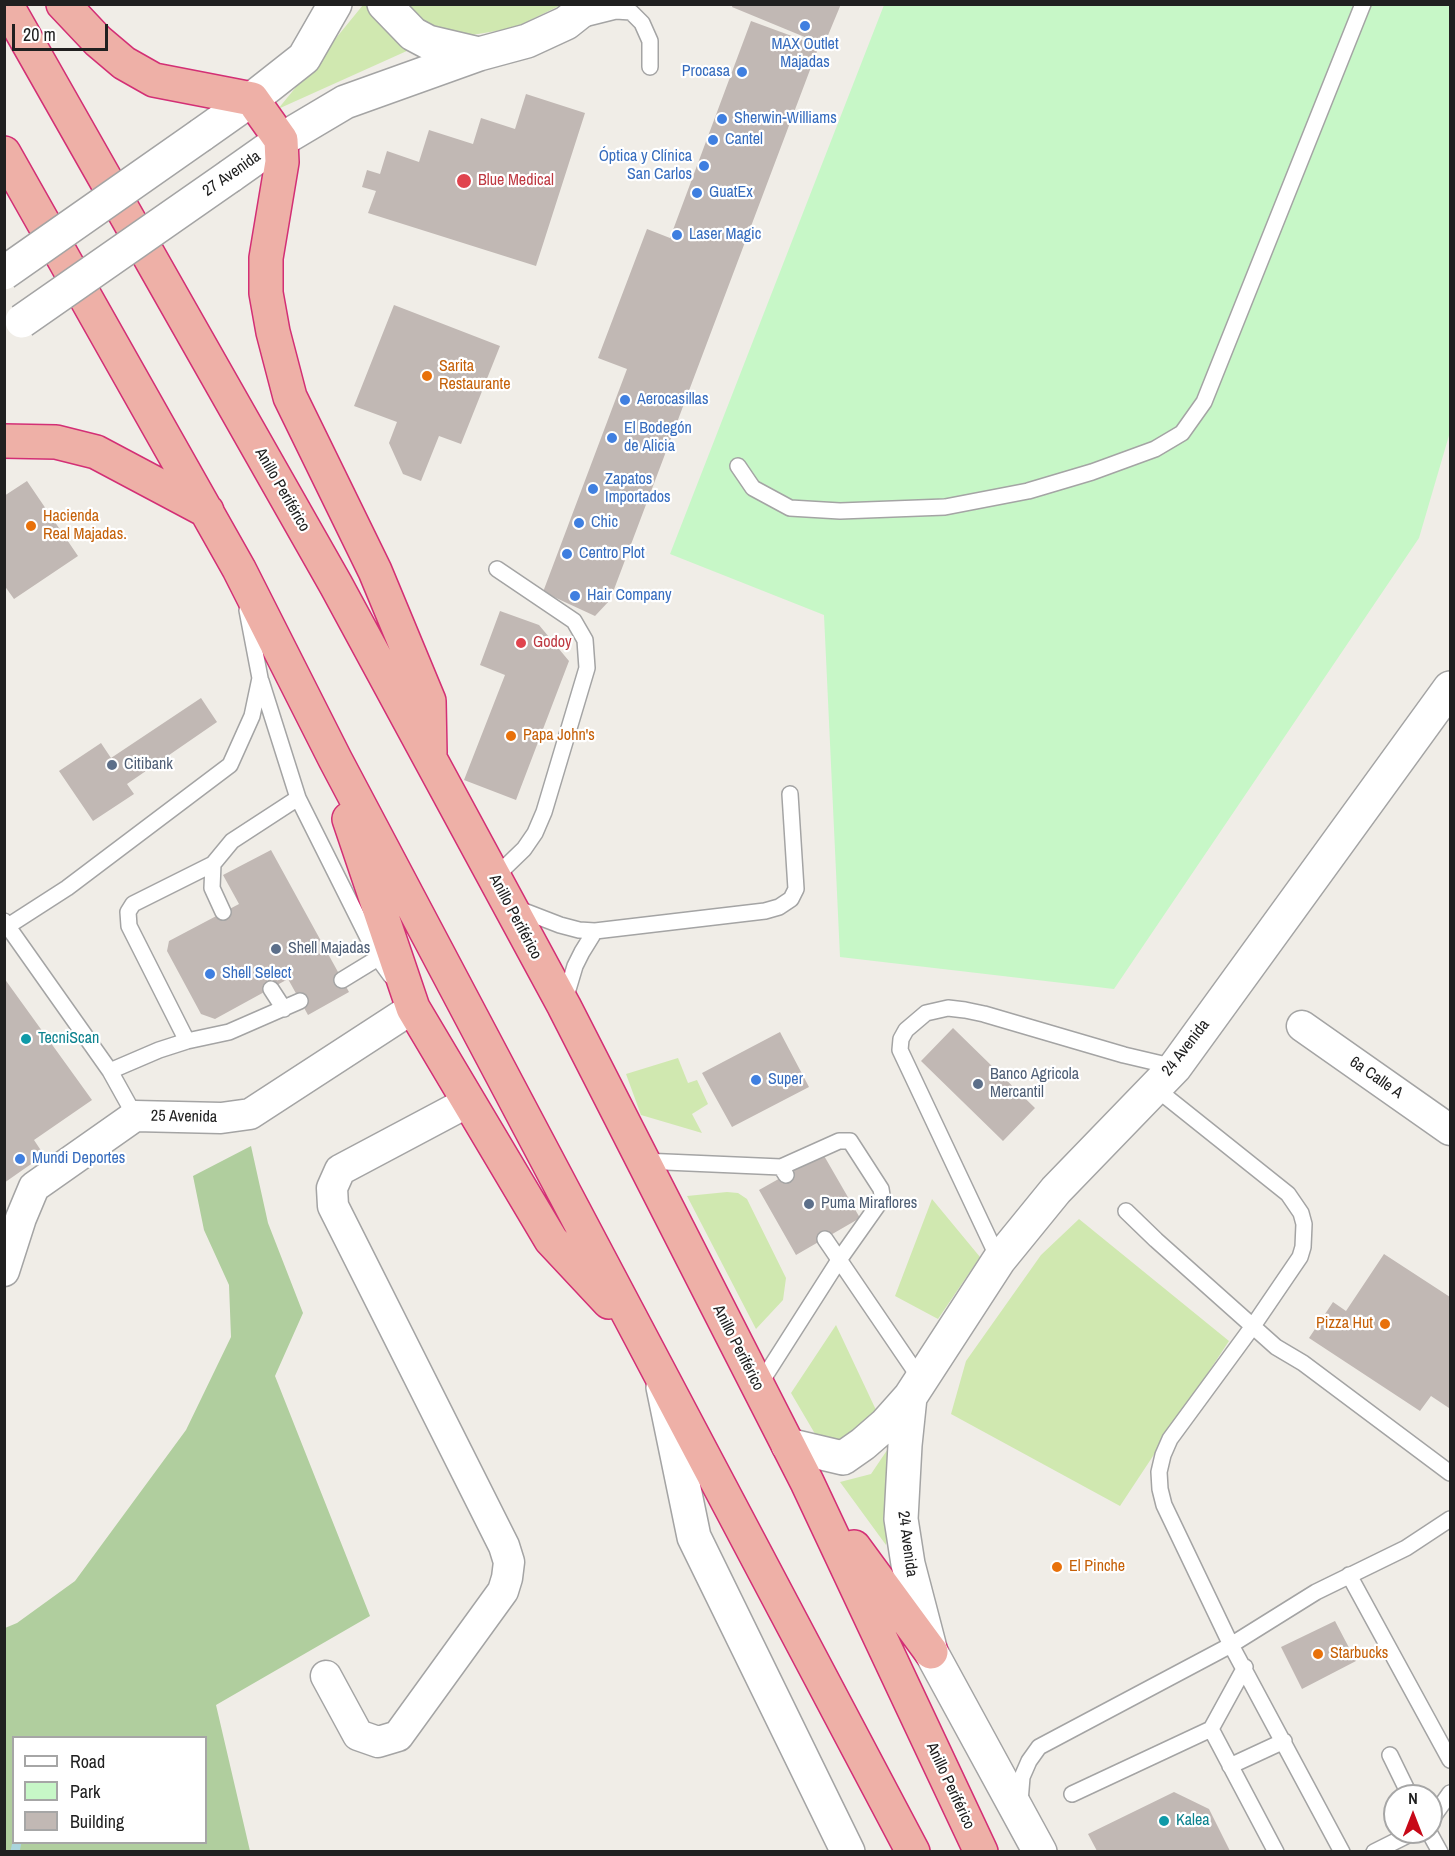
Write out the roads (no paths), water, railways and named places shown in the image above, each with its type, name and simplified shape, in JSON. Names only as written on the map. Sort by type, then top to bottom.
[{"type":"highway","name":"Anillo Periférico","points":[[6,4],[336,585],[564,1006],[807,1482],[981,1851]]},
{"type":"highway","points":[[63,4],[98,41],[124,63],[154,80],[252,99],[280,140],[282,162],[266,258],[267,292],[273,332],[290,397],[375,571],[429,701],[430,757]]},
{"type":"highway","points":[[4,153],[239,569],[346,778],[912,1851]]},
{"type":"highway","points":[[4,441],[56,442],[96,452],[207,510]]},
{"type":"highway","points":[[346,778],[349,819],[413,1008],[550,1240],[638,1332]]},
{"type":"highway","points":[[807,1482],[931,1652]]},
{"type":"street","points":[[384,4],[413,34],[428,42],[479,54]]},
{"type":"street","points":[[4,273],[252,99],[304,58],[331,8]]},
{"type":"street","name":"27 Avenida","points":[[13,327],[280,140],[345,102],[479,54],[527,41],[578,14]]},
{"type":"street","name":"24 Avenida","points":[[788,1445],[843,1458],[885,1424],[915,1389],[999,1260],[1056,1190],[1164,1077],[1450,688]]},
{"type":"street","name":"25 Avenida","points":[[4,1271],[21,1218],[34,1187],[135,1116],[221,1118],[250,1114],[413,1008]]},
{"type":"street","name":"6a Calle A","points":[[1302,1026],[1449,1126]]},
{"type":"street","points":[[326,1676],[357,1735],[378,1742],[398,1736],[503,1591],[507,1578],[509,1562],[504,1546],[333,1206],[332,1188],[340,1170],[468,1102]]},
{"type":"street","points":[[661,1377],[694,1537],[848,1851]]},
{"type":"street","name":"24 Avenida","points":[[915,1389],[901,1519],[908,1564],[931,1652]]},
{"type":"street","points":[[931,1652],[1040,1851]]},
{"type":"lane","points":[[738,466],[753,488],[790,508],[840,511],[945,507],[1028,491],[1092,472],[1155,448],[1182,432],[1204,402],[1363,4]]},
{"type":"lane","points":[[578,14],[631,12],[642,23],[650,41],[650,67]]},
{"type":"lane","points":[[239,569],[260,678],[298,798],[378,958],[413,1008]]},
{"type":"lane","points":[[494,878],[525,849],[535,833],[544,812],[587,668],[585,640],[574,621],[497,569]]},
{"type":"lane","points":[[135,1116],[110,1071],[6,923],[67,888],[230,765],[252,716],[260,678]]},
{"type":"lane","points":[[510,906],[560,925],[595,932],[765,911],[779,907],[791,899],[795,889],[790,794]]},
{"type":"lane","points":[[187,1041],[129,926],[128,912],[133,904],[213,864],[232,841],[298,798]]},
{"type":"lane","points":[[213,864],[212,888],[223,912]]},
{"type":"lane","points":[[564,1006],[579,959],[595,932]]},
{"type":"lane","points":[[342,980],[378,958]]},
{"type":"lane","points":[[271,989],[284,1010]]},
{"type":"lane","points":[[110,1071],[159,1050],[229,1032],[284,1010],[300,1001]]},
{"type":"lane","points":[[999,1260],[900,1050],[901,1039],[906,1030],[926,1013],[948,1008],[984,1014],[1124,1055],[1164,1077],[1288,1194],[1301,1213],[1305,1235],[1300,1257],[1253,1326],[1170,1439],[1159,1472],[1160,1489],[1164,1505],[1232,1645],[1342,1851]]},
{"type":"lane","points":[[643,1161],[784,1171],[839,1141],[850,1141],[881,1189],[880,1202],[839,1260],[758,1387]]},
{"type":"lane","points":[[1126,1211],[1276,1347],[1303,1363],[1450,1473]]},
{"type":"lane","points":[[825,1239],[915,1389]]},
{"type":"lane","points":[[1019,1811],[1022,1777],[1039,1747],[1232,1645],[1316,1592],[1406,1548],[1450,1519]]},
{"type":"lane","points":[[1349,1575],[1450,1760]]},
{"type":"lane","points":[[1072,1794],[1211,1729],[1245,1667]]},
{"type":"lane","points":[[1211,1729],[1276,1851]]},
{"type":"lane","points":[[1230,1766],[1284,1741]]},
{"type":"lane","points":[[1390,1755],[1404,1784]]},
{"type":"lane","points":[[1374,1851],[1389,1844]]},
{"type":"waterway","points":[[15,1852],[17,1844]]},
{"type":"place","name":"MAX Outlet Majadas","points":[[805,26]]},
{"type":"place","name":"Procasa","points":[[742,72]]},
{"type":"place","name":"Sherwin-Williams","points":[[722,119]]},
{"type":"place","name":"Cantel","points":[[713,140]]},
{"type":"place","name":"Óptica y Clínica San Carlos","points":[[704,166]]},
{"type":"place","name":"Blue Medical","points":[[464,181]]},
{"type":"place","name":"GuatEx","points":[[697,193]]},
{"type":"place","name":"Laser Magic","points":[[677,235]]},
{"type":"place","name":"Sarita Restaurante","points":[[427,376]]},
{"type":"place","name":"Aerocasillas","points":[[625,400]]},
{"type":"place","name":"El Bodegón de Alicia","points":[[612,438]]},
{"type":"place","name":"Zapatos Importados","points":[[593,489]]},
{"type":"place","name":"Chic","points":[[579,523]]},
{"type":"place","name":"Hacienda Real Majadas.","points":[[31,526]]},
{"type":"place","name":"Centro Plot","points":[[567,554]]},
{"type":"place","name":"Hair Company","points":[[575,596]]},
{"type":"place","name":"Godoy","points":[[521,643]]},
{"type":"place","name":"Papa John's","points":[[511,736]]},
{"type":"place","name":"Citibank","points":[[112,765]]},
{"type":"place","name":"Shell Majadas","points":[[276,949]]},
{"type":"place","name":"Shell Select","points":[[210,974]]},
{"type":"place","name":"TecniScan","points":[[26,1039]]},
{"type":"place","name":"Super","points":[[756,1080]]},
{"type":"place","name":"Banco Agricola Mercantil","points":[[978,1084]]},
{"type":"place","name":"Mundi Deportes","points":[[20,1159]]},
{"type":"place","name":"Puma Miraflores","points":[[809,1204]]},
{"type":"place","name":"Pizza Hut","points":[[1385,1324]]},
{"type":"place","name":"El Pinche","points":[[1057,1567]]},
{"type":"place","name":"Starbucks","points":[[1318,1654]]},
{"type":"place","name":"Kalea","points":[[1164,1821]]}]
